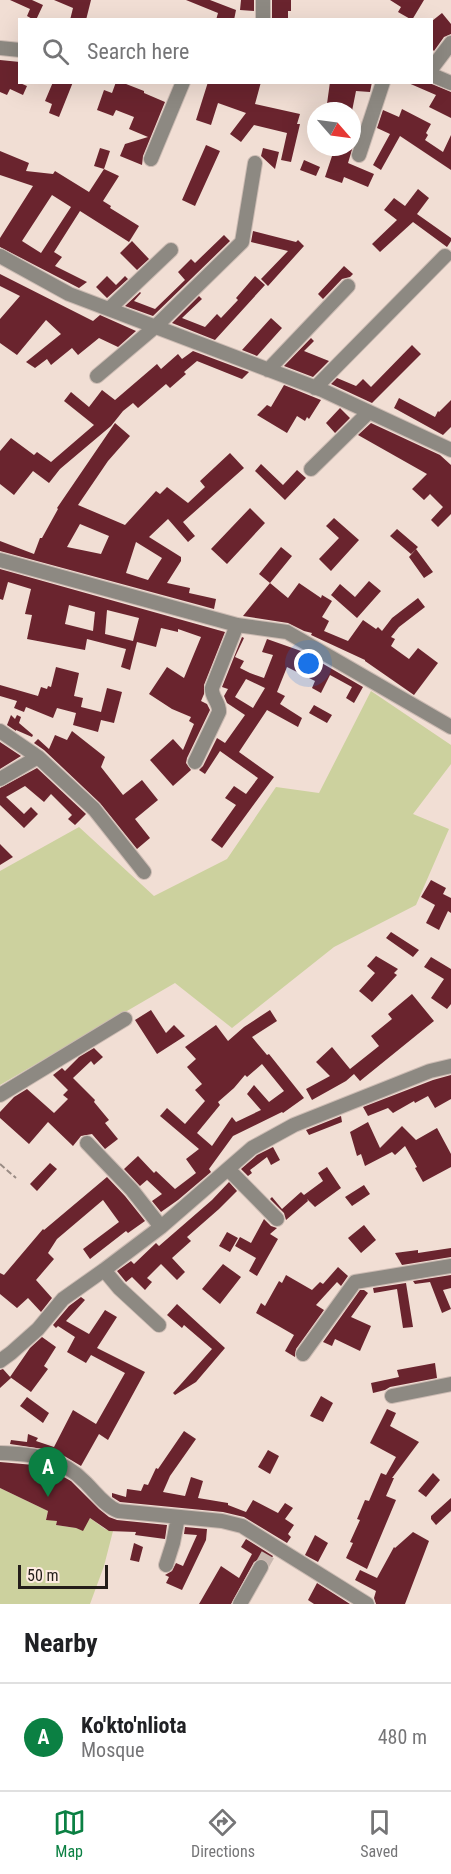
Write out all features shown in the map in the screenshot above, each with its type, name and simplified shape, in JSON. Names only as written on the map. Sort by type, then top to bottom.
[{"type":"street","points":[[263,0],[263,18]]},
{"type":"street","points":[[433,67],[451,44]]},
{"type":"street","points":[[0,48],[18,50]]},
{"type":"street","points":[[433,75],[451,83]]},
{"type":"street","points":[[151,159],[182,84]]},
{"type":"street","points":[[361,146],[382,84]]},
{"type":"street","points":[[97,376],[155,327],[243,242],[255,163]]},
{"type":"street","points":[[109,309],[171,250]]},
{"type":"street","points":[[0,255],[69,294],[315,388],[448,445]]},
{"type":"street","points":[[315,388],[445,256]]},
{"type":"street","points":[[268,370],[348,286]]},
{"type":"street","points":[[311,469],[369,412]]},
{"type":"street","points":[[0,560],[237,626],[286,633],[451,727]]},
{"type":"street","points":[[195,762],[219,712],[219,707],[211,694],[212,688],[237,626]]},
{"type":"street","points":[[0,731],[38,757],[94,809],[144,872]]},
{"type":"street","points":[[0,779],[38,757]]},
{"type":"street","points":[[0,1095],[125,1019]]},
{"type":"street","points":[[0,1361],[38,1329],[63,1299],[161,1227],[252,1148],[294,1125],[430,1071],[451,1066]]},
{"type":"street","points":[[87,1143],[132,1190],[161,1227]]},
{"type":"street","points":[[228,1169],[277,1220]]},
{"type":"street","points":[[303,1354],[355,1282],[451,1266]]},
{"type":"street","points":[[104,1270],[119,1288],[159,1325]]},
{"type":"street","points":[[392,1396],[451,1384]]},
{"type":"street","points":[[0,1453],[26,1453],[57,1462],[77,1474],[110,1508],[118,1511],[222,1521],[242,1526],[272,1548],[367,1604]]},
{"type":"street","points":[[166,1565],[178,1517]]},
{"type":"street","points":[[240,1604],[261,1567]]},
{"type":"path","points":[[0,1164],[16,1178]]},
{"type":"green space","points":[[371,691],[451,745],[451,764],[413,814],[449,829],[416,905],[334,947],[232,1028],[175,983],[0,1085],[0,871],[79,827],[154,896],[227,859],[276,787],[319,793]]},
{"type":"green space","points":[[0,1488],[48,1511],[46,1519],[57,1521],[56,1525],[82,1530],[90,1518],[105,1529],[113,1531],[104,1566],[90,1604],[0,1604]]},
{"type":"building","points":[[10,0],[32,0],[43,5],[37,18],[27,16],[30,9]]},
{"type":"building","points":[[54,0],[91,0],[86,18],[70,18],[73,8]]},
{"type":"building","points":[[186,0],[210,0],[236,10],[234,18],[217,18],[218,13]]},
{"type":"building","points":[[241,0],[254,0],[254,11],[240,10]]},
{"type":"building","points":[[272,0],[291,0],[291,11],[288,11],[288,18],[272,18]]},
{"type":"building","points":[[390,0],[424,0],[413,18],[398,12],[401,7]]},
{"type":"building","points":[[442,13],[451,24],[451,34],[444,37],[434,51],[433,50],[433,20]]},
{"type":"building","points":[[0,60],[18,62],[18,84],[27,86],[23,95],[10,89],[7,95],[0,92]]},
{"type":"building","points":[[52,84],[72,84],[59,117],[49,113],[52,104],[45,101]]},
{"type":"building","points":[[115,84],[126,84],[165,102],[143,156],[142,165],[120,156],[125,144],[148,137],[129,129],[134,117],[116,110],[113,116],[97,110],[104,90],[112,93]]},
{"type":"building","points":[[207,84],[260,84],[255,104],[300,114],[297,124],[300,124],[291,162],[281,160],[287,133],[254,125],[241,142],[230,134],[246,113],[218,103],[211,125],[196,120]]},
{"type":"building","points":[[330,84],[372,84],[370,92],[356,91],[354,102],[327,102]]},
{"type":"building","points":[[411,84],[432,84],[451,92],[451,118],[429,107],[436,95]]},
{"type":"building","points":[[402,109],[431,124],[425,140],[443,152],[451,135],[451,170],[400,136],[381,170],[373,165],[390,134],[377,128],[383,110],[399,117]]},
{"type":"building","points":[[206,145],[220,151],[195,206],[182,200]]},
{"type":"building","points":[[100,148],[110,151],[104,169],[94,166]]},
{"type":"building","points":[[263,148],[279,152],[275,169],[261,156]]},
{"type":"building","points":[[0,151],[29,163],[26,171],[53,174],[55,171],[89,192],[104,169],[119,176],[103,201],[139,226],[129,242],[80,211],[54,252],[62,257],[55,266],[87,282],[79,288],[0,247],[0,238],[33,186],[0,175]],"holes":[[[52,195],[71,207],[41,253],[22,241]]]},
{"type":"building","points":[[332,156],[350,156],[348,163],[374,174],[368,187],[344,177],[342,183],[325,177]]},
{"type":"building","points":[[304,160],[320,167],[316,176],[300,170]]},
{"type":"building","points":[[418,189],[429,198],[417,214],[451,238],[451,241],[447,247],[413,222],[380,252],[372,244],[397,220],[384,210],[394,198],[405,206]]},
{"type":"building","points":[[253,231],[296,242],[298,240],[304,246],[268,286],[261,279],[288,251],[251,242]]},
{"type":"building","points":[[224,235],[230,241],[153,316],[125,306],[140,292],[134,301],[155,309],[185,280],[178,272],[191,259],[195,263]]},
{"type":"building","points":[[132,241],[149,259],[137,270],[120,253]]},
{"type":"building","points":[[344,266],[353,274],[342,279],[323,299],[318,294]]},
{"type":"building","points":[[0,274],[93,321],[100,315],[136,331],[118,347],[99,338],[78,355],[72,348],[51,365],[47,359],[35,368],[26,362],[61,334],[46,320],[17,355],[0,343],[0,319],[20,296],[0,286]]},
{"type":"building","points":[[107,276],[116,285],[125,276],[128,279],[107,298],[96,287]]},
{"type":"building","points":[[255,276],[265,285],[215,340],[172,323],[199,296],[202,299],[182,318],[205,327],[217,314],[221,318],[238,300],[236,298]]},
{"type":"building","points":[[271,318],[282,328],[257,356],[242,350]]},
{"type":"building","points":[[311,338],[314,341],[304,351],[329,361],[313,377],[284,366]]},
{"type":"building","points":[[412,345],[421,354],[372,403],[331,384],[337,378],[356,386],[363,379],[371,387]]},
{"type":"building","points":[[193,351],[249,372],[242,379],[197,361],[170,388],[166,384],[138,408],[133,403],[123,411],[111,426],[60,469],[49,483],[33,471],[14,495],[0,484],[0,451],[11,438],[34,455],[37,452],[51,462],[94,425],[64,401],[71,392],[89,407],[102,390],[115,400],[157,364],[161,369],[178,354],[182,359]]},
{"type":"building","points":[[284,385],[321,400],[309,419],[307,417],[305,421],[297,416],[287,433],[257,415],[267,405],[271,407]]},
{"type":"building","points":[[399,398],[435,417],[438,411],[451,400],[451,427],[443,435],[394,408]]},
{"type":"building","points":[[340,408],[350,418],[335,433],[326,423]]},
{"type":"building","points":[[115,423],[130,436],[108,461],[78,505],[125,525],[156,491],[160,494],[167,487],[188,503],[205,487],[200,481],[230,453],[244,468],[183,522],[195,536],[188,542],[168,519],[149,537],[181,557],[181,561],[167,583],[190,588],[189,593],[216,599],[214,609],[0,551],[0,541],[34,554],[57,508]],"holes":[[[80,524],[109,536],[101,554],[67,547]],[[136,542],[162,558],[148,580],[126,573]]]},
{"type":"building","points":[[371,423],[440,455],[451,465],[451,514],[438,527],[431,520],[443,507],[430,494],[424,500],[412,489],[427,474],[358,435]]},
{"type":"building","points":[[261,464],[283,485],[297,470],[306,478],[285,500],[255,471]]},
{"type":"building","points":[[250,508],[265,523],[227,564],[211,549]]},
{"type":"building","points":[[334,518],[359,540],[331,571],[319,559],[339,538],[326,526]]},
{"type":"building","points":[[397,529],[418,547],[411,554],[390,536]]},
{"type":"building","points":[[281,547],[292,556],[270,583],[259,574]]},
{"type":"building","points":[[416,549],[433,572],[424,578],[409,557]]},
{"type":"building","points":[[0,569],[225,632],[204,685],[201,701],[207,704],[210,710],[187,758],[186,763],[191,770],[173,786],[150,760],[173,739],[183,750],[194,724],[189,721],[191,717],[172,709],[149,694],[167,667],[184,678],[201,637],[178,629],[178,632],[161,628],[156,647],[137,642],[130,670],[121,667],[126,649],[87,639],[85,650],[27,639],[32,615],[25,614],[31,589],[8,582],[3,600],[0,599]],"holes":[[[69,605],[95,612],[93,631],[65,624]],[[107,610],[139,618],[133,641],[105,634]]]},
{"type":"building","points":[[369,581],[381,591],[357,618],[331,595],[340,584],[355,597]]},
{"type":"building","points":[[270,583],[288,598],[299,583],[321,598],[322,595],[332,601],[322,617],[329,621],[324,631],[348,641],[363,620],[382,631],[392,618],[418,598],[425,607],[399,627],[391,637],[395,639],[391,646],[409,659],[418,648],[438,663],[414,695],[365,660],[311,635],[312,633],[288,623],[243,616]]},
{"type":"building","points":[[242,637],[244,638],[235,657],[244,661],[240,668],[250,673],[264,678],[273,655],[262,652],[267,639],[301,651],[363,687],[354,703],[346,698],[352,687],[330,675],[321,693],[312,688],[315,681],[287,667],[277,692],[285,696],[280,704],[302,718],[298,727],[267,710],[239,752],[274,777],[222,848],[211,840],[236,805],[225,798],[234,786],[246,794],[258,778],[220,751],[205,774],[199,770],[217,738],[225,743],[245,715],[227,703],[224,696],[228,689],[222,687]],"holes":[[[246,679],[265,688],[253,708],[235,697]]]},
{"type":"building","points":[[56,667],[79,673],[74,696],[83,698],[81,707],[101,712],[107,688],[122,692],[114,723],[101,720],[98,732],[73,725],[76,713],[57,708],[53,718],[26,707],[24,712],[14,708],[17,701],[0,696],[0,685],[38,696],[41,687],[47,689],[48,686],[51,687]]},
{"type":"building","points":[[314,705],[332,715],[327,723],[309,713]]},
{"type":"building","points":[[11,715],[15,719],[17,715],[21,717],[19,723],[33,735],[32,737],[7,725]]},
{"type":"building","points":[[72,731],[105,757],[101,767],[123,795],[142,780],[158,800],[135,819],[150,838],[137,849],[100,803],[34,743],[38,739],[49,749],[55,735],[67,740]]},
{"type":"building","points":[[0,742],[21,756],[0,769]]},
{"type":"building","points":[[37,768],[86,814],[75,825],[68,819],[72,815],[51,794],[44,802],[25,786],[6,797],[24,814],[31,807],[38,814],[24,828],[0,805],[0,788]]},
{"type":"building","points":[[0,844],[13,857],[0,865]]},
{"type":"building","points":[[431,880],[446,888],[443,894],[451,898],[451,913],[448,911],[439,930],[426,923],[435,905],[421,897]]},
{"type":"building","points":[[391,932],[419,950],[413,957],[386,938]]},
{"type":"building","points":[[376,956],[398,969],[394,973],[397,975],[372,1002],[359,991],[375,973],[367,966]]},
{"type":"building","points":[[431,957],[451,969],[451,1004],[447,1009],[431,998],[444,979],[424,967]]},
{"type":"building","points":[[412,994],[434,1021],[360,1081],[354,1074],[312,1100],[306,1089],[330,1076],[316,1062],[332,1047],[350,1069],[379,1046],[371,1036],[392,1019],[388,1014]]},
{"type":"building","points":[[151,1010],[166,1033],[174,1025],[185,1036],[157,1054],[135,1020]]},
{"type":"building","points":[[270,1010],[277,1021],[252,1037],[267,1055],[269,1054],[304,1098],[283,1113],[233,1136],[209,1169],[211,1172],[161,1212],[152,1201],[162,1194],[147,1180],[140,1186],[124,1169],[138,1156],[154,1173],[156,1171],[175,1189],[196,1173],[186,1159],[199,1149],[160,1116],[167,1108],[185,1124],[205,1101],[195,1090],[202,1084],[187,1067],[196,1059],[185,1047],[216,1025],[228,1041]],"holes":[[[262,1064],[284,1091],[269,1102],[254,1085],[247,1094],[261,1110],[236,1122],[232,1117],[212,1146],[197,1133],[220,1105],[218,1102],[245,1075],[247,1077]]]},
{"type":"building","points":[[94,1048],[103,1057],[94,1065],[91,1061],[73,1078],[95,1100],[94,1102],[109,1120],[105,1123],[118,1139],[105,1149],[92,1134],[81,1136],[73,1146],[48,1122],[29,1144],[0,1118],[0,1112],[14,1097],[27,1089],[54,1113],[68,1099],[63,1095],[68,1090],[53,1075],[62,1068],[65,1071],[79,1057]]},
{"type":"building","points":[[451,1075],[451,1099],[435,1108],[428,1096],[393,1113],[388,1108],[368,1116],[363,1107],[433,1080]]},
{"type":"building","points":[[341,1116],[342,1122],[309,1135],[306,1130]]},
{"type":"building","points":[[368,1122],[380,1148],[402,1126],[416,1140],[437,1128],[451,1154],[451,1167],[423,1182],[405,1146],[395,1155],[392,1152],[365,1166],[361,1154],[357,1156],[350,1132]]},
{"type":"building","points":[[273,1147],[280,1160],[271,1165],[267,1157],[250,1170],[252,1173],[248,1176],[241,1169],[257,1155]]},
{"type":"building","points":[[50,1163],[57,1169],[37,1191],[30,1184]]},
{"type":"building","points":[[327,1167],[341,1188],[315,1207],[307,1199],[308,1201],[286,1220],[284,1213],[270,1199],[272,1197],[282,1209],[301,1192],[304,1195],[323,1181],[318,1173]]},
{"type":"building","points":[[107,1177],[145,1221],[128,1233],[126,1231],[90,1259],[83,1249],[119,1222],[103,1200],[57,1239],[48,1253],[54,1259],[36,1280],[52,1298],[41,1312],[28,1298],[17,1308],[0,1294],[0,1273],[4,1275],[43,1229]]},
{"type":"building","points":[[229,1182],[237,1191],[187,1237],[191,1241],[172,1258],[185,1272],[177,1280],[161,1264],[147,1278],[152,1282],[145,1290],[132,1277],[126,1282],[117,1271],[131,1261],[134,1264],[156,1243],[159,1246],[212,1200]]},
{"type":"building","points":[[364,1185],[370,1194],[352,1206],[345,1197]]},
{"type":"building","points":[[264,1219],[277,1228],[270,1234],[278,1239],[257,1276],[249,1271],[256,1258],[235,1246],[240,1237],[251,1243]]},
{"type":"building","points":[[364,1225],[376,1240],[361,1253],[348,1238]]},
{"type":"building","points":[[227,1232],[238,1238],[230,1252],[219,1246]]},
{"type":"building","points":[[451,1248],[451,1257],[402,1265],[395,1253],[418,1250],[418,1253]]},
{"type":"building","points":[[223,1264],[241,1277],[220,1304],[202,1289]]},
{"type":"building","points":[[338,1267],[348,1276],[341,1286],[337,1282],[316,1305],[324,1310],[296,1349],[295,1357],[285,1351],[294,1335],[256,1313],[261,1303],[265,1306],[279,1281],[282,1283],[286,1275],[312,1290],[320,1282],[323,1284]]},
{"type":"building","points":[[451,1275],[451,1288],[443,1290],[451,1309],[442,1313],[430,1282],[415,1284],[413,1281]]},
{"type":"building","points":[[406,1283],[413,1327],[403,1328],[397,1289],[374,1293],[373,1288]]},
{"type":"building","points":[[360,1290],[368,1293],[351,1317],[371,1326],[360,1351],[335,1339],[332,1346],[323,1342]]},
{"type":"building","points":[[81,1297],[85,1300],[66,1321],[89,1334],[105,1310],[117,1317],[97,1348],[145,1372],[108,1440],[99,1434],[81,1466],[50,1450],[10,1444],[11,1440],[27,1442],[28,1434],[38,1438],[36,1441],[54,1447],[73,1410],[96,1424],[125,1373],[91,1355],[86,1363],[67,1352],[75,1337],[53,1325],[69,1306]]},
{"type":"building","points":[[177,1304],[225,1348],[196,1382],[175,1395],[173,1393],[212,1349],[184,1325],[182,1328],[167,1315]]},
{"type":"building","points":[[42,1337],[56,1347],[44,1366],[48,1369],[31,1392],[10,1377],[30,1348]]},
{"type":"building","points":[[435,1363],[437,1378],[390,1387],[373,1393],[371,1383],[399,1377],[397,1370]]},
{"type":"building","points":[[3,1369],[11,1378],[0,1388],[0,1370]]},
{"type":"building","points":[[321,1396],[333,1403],[323,1422],[310,1416]]},
{"type":"building","points":[[27,1397],[49,1413],[43,1423],[20,1406]]},
{"type":"building","points":[[387,1409],[396,1413],[390,1426],[419,1442],[392,1478],[394,1478],[386,1496],[396,1500],[367,1569],[346,1558],[353,1543],[350,1542],[360,1520],[357,1519],[365,1500],[369,1501],[381,1473],[386,1475],[396,1457],[370,1443]]},
{"type":"building","points":[[184,1431],[196,1439],[170,1476],[163,1492],[185,1496],[191,1477],[203,1481],[198,1498],[228,1503],[246,1512],[253,1500],[278,1513],[285,1503],[293,1508],[285,1519],[294,1525],[288,1534],[291,1537],[287,1543],[244,1517],[223,1512],[120,1502],[112,1497],[112,1493],[126,1497],[127,1489],[141,1491],[144,1484],[148,1485],[156,1468],[158,1469]]},
{"type":"building","points":[[268,1450],[279,1456],[270,1474],[258,1467]]},
{"type":"building","points":[[0,1462],[34,1465],[53,1471],[71,1481],[109,1517],[117,1520],[167,1525],[165,1539],[135,1535],[136,1532],[109,1531],[90,1518],[83,1531],[56,1525],[57,1521],[46,1520],[48,1511],[0,1488]]},
{"type":"building","points":[[433,1473],[440,1480],[426,1497],[418,1491]]},
{"type":"building","points":[[451,1498],[451,1511],[436,1525],[431,1516]]},
{"type":"building","points":[[185,1527],[207,1529],[206,1540],[182,1590],[166,1583],[169,1577],[165,1575],[172,1571],[176,1563],[183,1566],[197,1535],[184,1534]]},
{"type":"building","points":[[413,1532],[429,1541],[405,1604],[376,1604],[374,1598],[376,1591],[355,1580],[360,1570],[377,1578],[394,1547]]},
{"type":"building","points":[[315,1535],[328,1543],[318,1562],[305,1555]]},
{"type":"building","points":[[246,1539],[273,1556],[269,1563],[262,1558],[254,1562],[231,1604],[199,1604],[221,1566],[239,1578],[252,1554],[241,1547]]},
{"type":"building","points":[[134,1543],[143,1547],[139,1562],[130,1560]]},
{"type":"building","points":[[317,1583],[350,1604],[314,1604],[308,1600]]},
{"type":"tunnel","points":[[261,1567],[270,1551]]},
{"type":"place","name":"Ko'kto'nliota","points":[[48,1497]]}]
